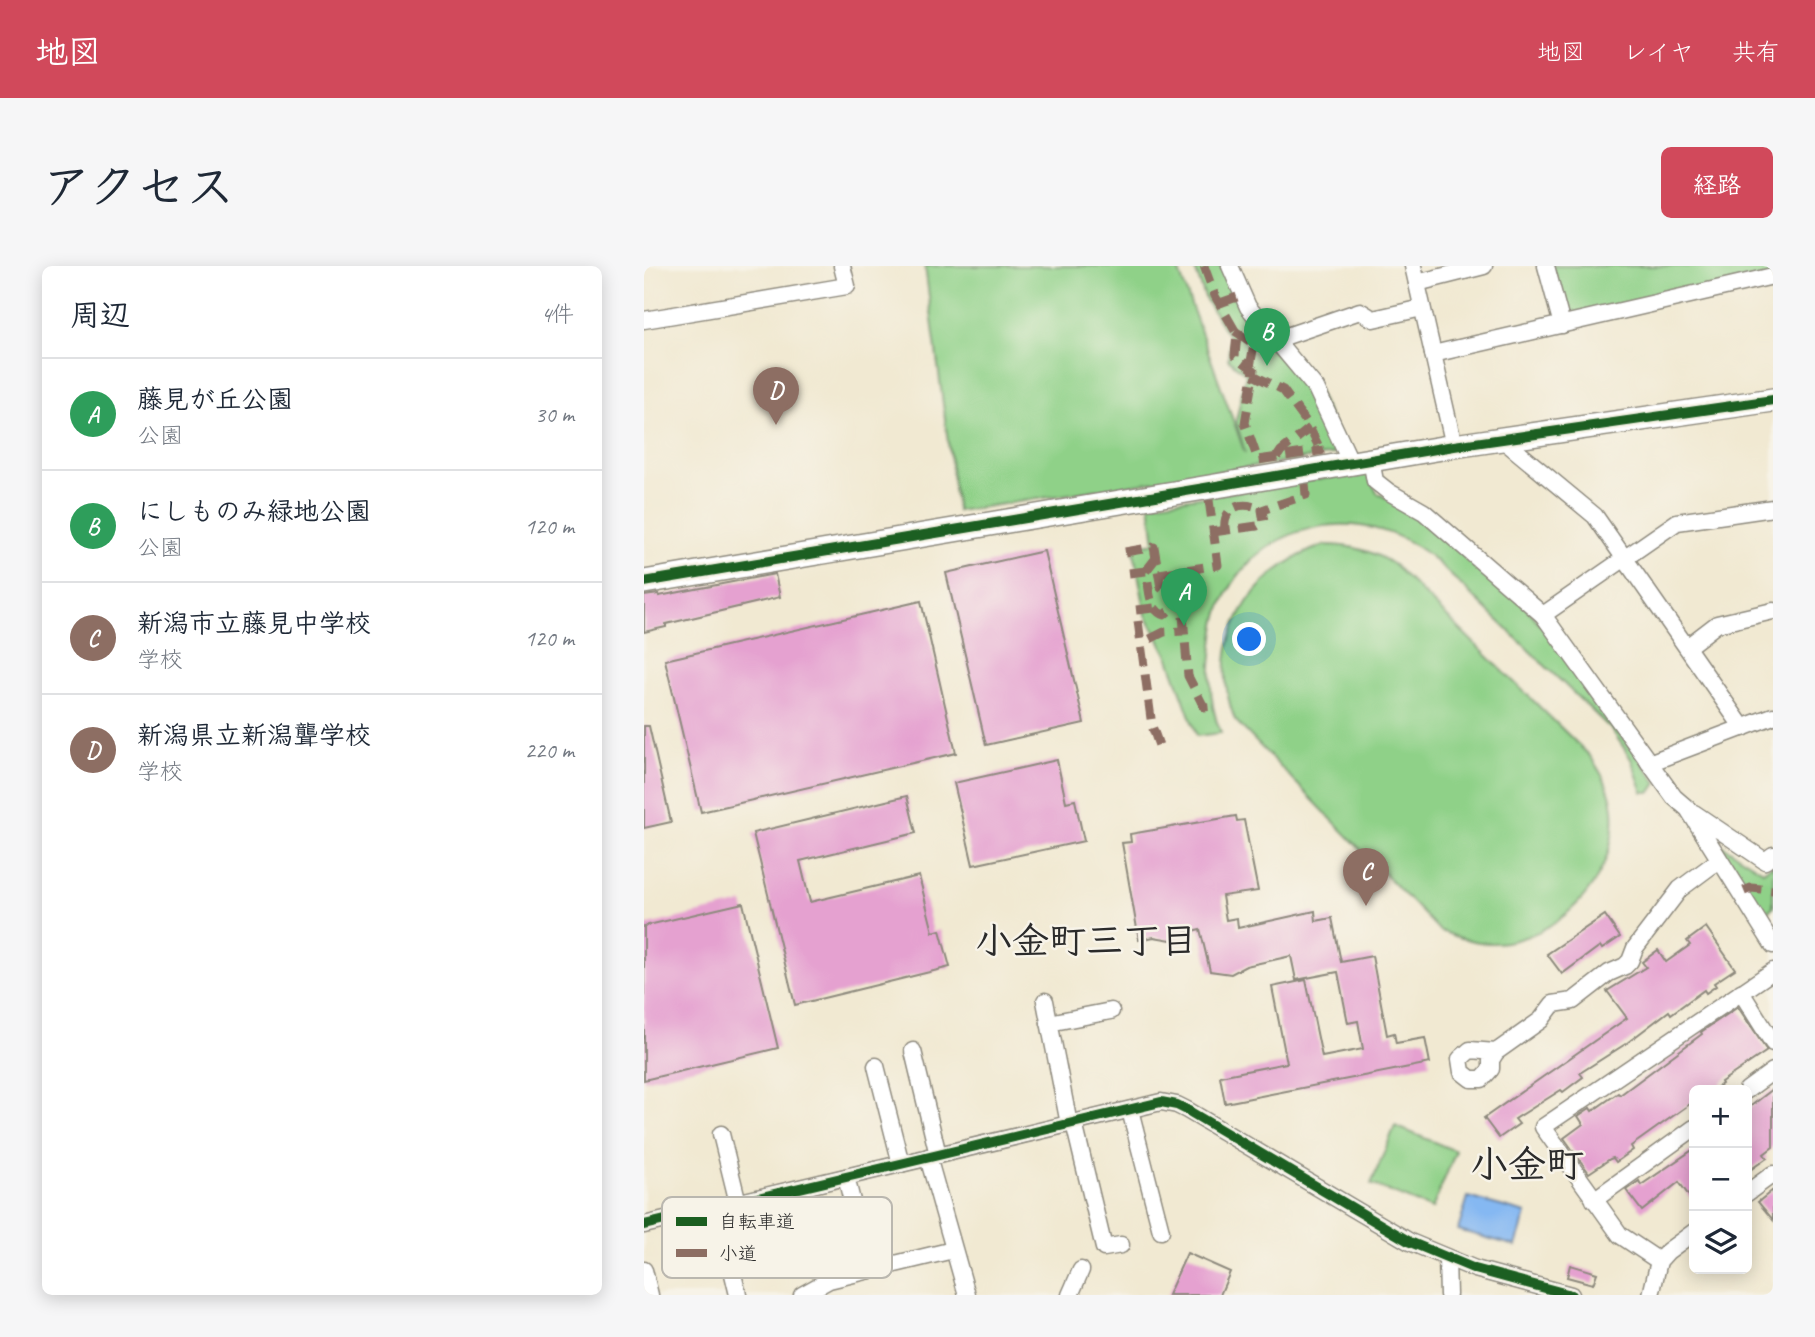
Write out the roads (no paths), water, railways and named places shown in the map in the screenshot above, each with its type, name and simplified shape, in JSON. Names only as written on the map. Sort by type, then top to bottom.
[{"type":"street","points":[[644,320],[847,286],[842,266]]},
{"type":"street","points":[[1413,266],[1454,446]]},
{"type":"street","points":[[1416,283],[1485,266]]},
{"type":"street","points":[[1546,266],[1562,325]]},
{"type":"street","points":[[1233,267],[1248,307],[1316,388],[1375,481],[1424,512],[1543,615],[1674,797],[1765,861],[1773,855]]},
{"type":"street","points":[[1433,354],[1773,276]]},
{"type":"street","points":[[1275,340],[1360,311],[1373,320],[1422,308]]},
{"type":"street","points":[[644,582],[1454,446],[1773,400]]},
{"type":"street","points":[[1502,439],[1595,516],[1743,728]]},
{"type":"street","points":[[1543,615],[1676,522],[1773,508]]},
{"type":"street","points":[[1687,647],[1717,624],[1773,611]]},
{"type":"street","points":[[1649,763],[1773,716]]},
{"type":"street","points":[[1688,809],[1773,945]]},
{"type":"street","points":[[1496,1052],[1541,1020],[1553,1004],[1573,1001],[1609,973],[1625,966],[1635,948],[1680,889],[1719,860]]},
{"type":"street","points":[[1660,1261],[1620,1235],[1543,1127],[1773,971]]},
{"type":"street","points":[[1741,992],[1773,1043]]},
{"type":"street","points":[[1045,1001],[1072,1124],[1104,1248],[1121,1245]]},
{"type":"street","points":[[1049,1023],[1111,1011]]},
{"type":"street","points":[[913,1051],[953,1250],[967,1295]]},
{"type":"street","points":[[876,1066],[901,1164]]},
{"type":"street","points":[[1752,1087],[1773,1072]]},
{"type":"street","points":[[763,1197],[1161,1102],[1177,1105],[1410,1242],[1475,1269],[1570,1295]]},
{"type":"street","points":[[1130,1110],[1161,1231]]},
{"type":"street","points":[[1594,1200],[1689,1132]]},
{"type":"street","points":[[721,1134],[737,1197]]},
{"type":"street","points":[[1752,1189],[1773,1174]]},
{"type":"street","points":[[846,1177],[851,1197]]},
{"type":"street","points":[[644,1224],[662,1220]]},
{"type":"street","points":[[1651,1295],[1660,1261],[1668,1251],[1689,1236]]},
{"type":"street","points":[[892,1265],[953,1250]]},
{"type":"street","points":[[1447,1258],[1448,1295]]},
{"type":"street","points":[[644,1270],[650,1295]]},
{"type":"street","points":[[1070,1295],[1081,1270]]},
{"type":"street","points":[[802,1295],[837,1278]]},
{"type":"water","points":[[1468,1197],[1526,1213],[1516,1246],[1458,1230]]},
{"type":"place","name":"にしものみ緑地公園","points":[[1267,366]]},
{"type":"place","name":"新潟県立新潟聾学校","points":[[776,425]]},
{"type":"place","name":"藤見が丘公園","points":[[1184,626]]},
{"type":"place","name":"新潟市立藤見中学校","points":[[1366,906]]},
{"type":"district","name":"小金町三丁目","points":[[1086,940]]},
{"type":"district","name":"小金町","points":[[1527,1164]]}]
